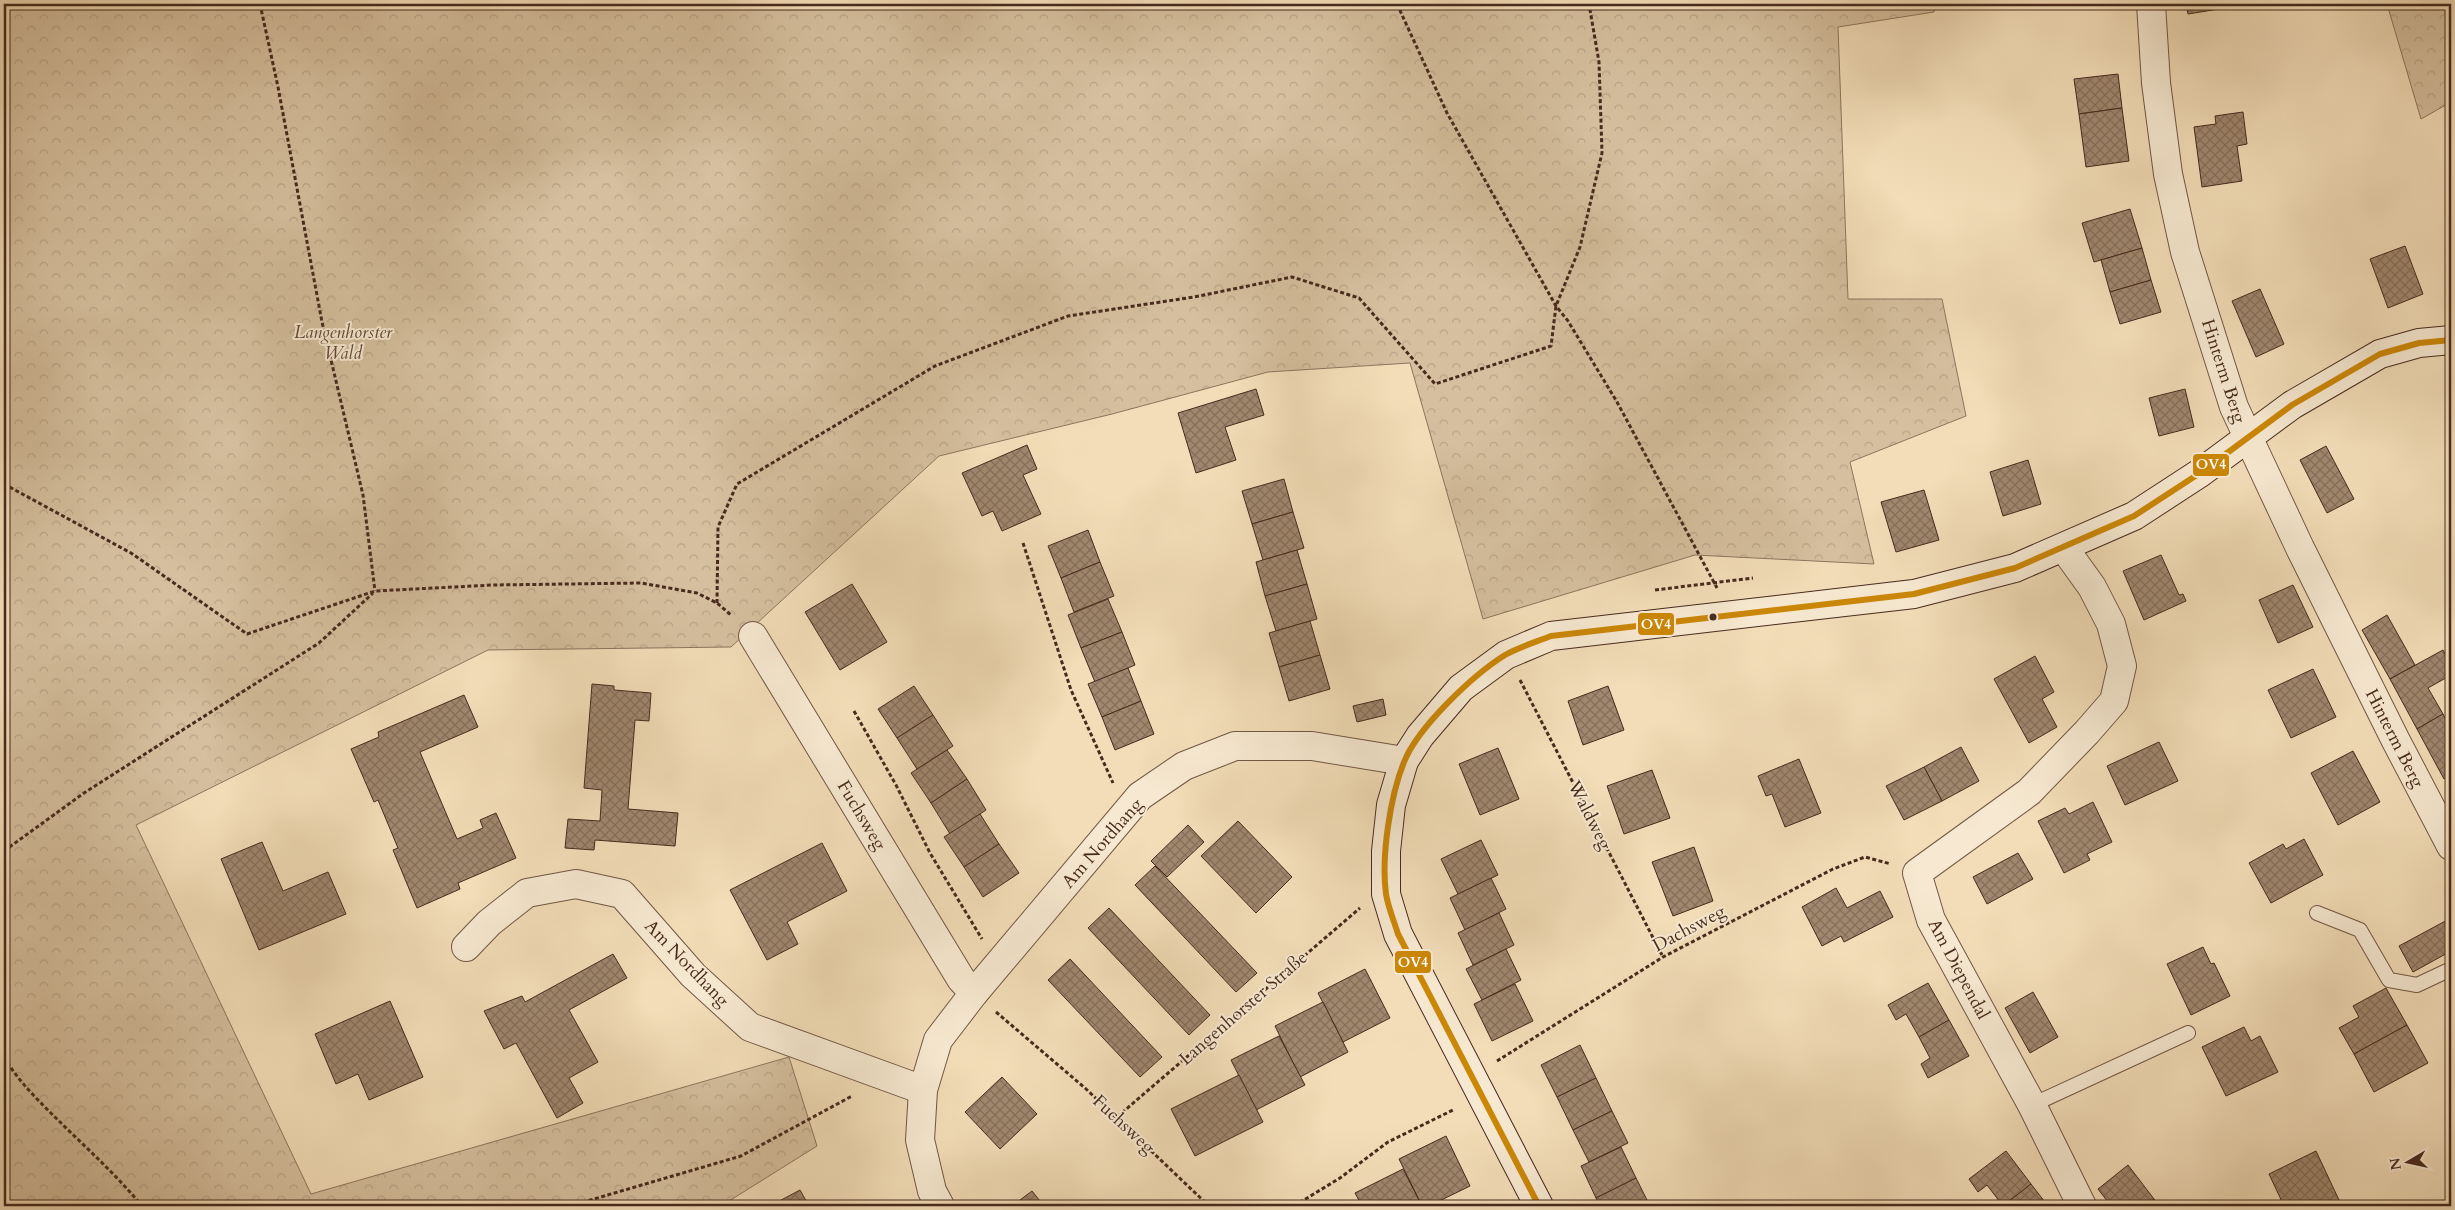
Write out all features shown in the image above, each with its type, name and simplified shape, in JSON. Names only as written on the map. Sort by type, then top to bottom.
[{"type":"street","name":"Hinterm Berg","points":[[2151,4],[2156,83],[2168,174],[2185,252],[2234,407],[2246,437],[2390,730],[2451,846]]},
{"type":"street","points":[[1539,1206],[1398,934],[1386,894],[1386,851],[1391,805],[1404,761],[1420,736],[1461,688],[1487,668],[1518,650],[1551,636],[1914,594],[2015,568],[2134,516],[2200,474],[2246,437],[2292,405],[2380,354],[2419,343],[2451,340]]},
{"type":"street","points":[[1918,873],[2029,792],[2088,732],[2114,701],[2122,666],[2111,624],[2092,587],[2064,548]]},
{"type":"street","name":"Fuchsweg","points":[[753,636],[956,970],[982,1000]]},
{"type":"street","name":"Am Nordhang","points":[[940,1206],[932,1191],[920,1140],[923,1090],[938,1040],[982,1000],[1140,796],[1184,766],[1234,746],[1312,746],[1404,761]]},
{"type":"street","name":"Am Diependal","points":[[1918,873],[1931,920],[2032,1105],[2082,1206]]},
{"type":"street","name":"Am Nordhang","points":[[466,947],[489,923],[527,893],[576,884],[622,894],[694,975],[750,1027],[923,1090]]},
{"type":"lane","points":[[2317,913],[2360,930],[2389,980],[2417,985],[2451,968]]},
{"type":"lane","points":[[2032,1105],[2188,1033]]},
{"type":"path","points":[[260,4],[278,87],[322,322],[363,495],[375,591]]},
{"type":"path","points":[[1397,4],[1447,113],[1556,306],[1568,321],[1617,402],[1732,614]]},
{"type":"path","points":[[718,603],[718,527],[737,484],[935,366],[1068,316],[1194,297],[1292,277],[1359,298],[1435,384],[1551,346],[1556,306],[1580,247],[1602,153],[1599,62],[1589,4]]},
{"type":"path","points":[[4,484],[131,553],[247,634],[375,591],[493,585],[641,583],[697,593],[718,603],[753,636]]},
{"type":"path","points":[[1023,544],[1070,690],[1117,792]]},
{"type":"path","points":[[1655,590],[1753,578]]},
{"type":"path","points":[[4,851],[84,793],[318,644],[375,591]]},
{"type":"path","name":"Waldweg","points":[[1516,673],[1663,957]]},
{"type":"path","points":[[854,711],[896,785],[930,853],[987,948]]},
{"type":"path","name":"Dachsweg","points":[[1496,1062],[1663,957],[1833,869],[1865,857],[1918,873]]},
{"type":"path","name":"Langenhorster Straße","points":[[1117,1118],[1364,905]]},
{"type":"path","name":"Fuchsweg","points":[[982,1000],[1117,1118],[1209,1206]]},
{"type":"path","points":[[4,1057],[11,1070],[45,1107],[120,1180],[142,1206]]},
{"type":"path","points":[[570,1206],[741,1156],[866,1088],[875,1072]]},
{"type":"path","points":[[1294,1206],[1340,1178],[1388,1142],[1460,1106]]},
{"type":"green space","name":"Langenhorster Wald","points":[[4,4],[1935,4],[1934,12],[1838,27],[1848,299],[1942,299],[1966,416],[1850,462],[1874,564],[1695,555],[1483,619],[1410,363],[1268,372],[1112,414],[939,456],[731,647],[488,650],[136,825],[311,1194],[789,1057],[817,1146],[721,1206],[4,1206]]},
{"type":"green space","points":[[2387,4],[2451,4],[2451,102],[2421,119]]},
{"type":"building","points":[[2186,4],[2218,4],[2219,9],[2188,14]]},
{"type":"building","points":[[2118,74],[2122,108],[2079,114],[2074,79]]},
{"type":"building","points":[[2122,108],[2129,161],[2086,167],[2079,114]]},
{"type":"building","points":[[2243,112],[2247,144],[2237,146],[2242,181],[2202,187],[2194,127],[2216,124],[2215,116]]},
{"type":"building","points":[[2130,209],[2142,248],[2094,262],[2082,223]]},
{"type":"building","points":[[2405,246],[2423,294],[2388,308],[2370,259]]},
{"type":"building","points":[[2142,248],[2151,280],[2110,292],[2101,260]]},
{"type":"building","points":[[2151,280],[2161,312],[2120,324],[2110,292]]},
{"type":"building","points":[[2260,289],[2284,344],[2256,357],[2232,301]]},
{"type":"building","points":[[1256,389],[1264,415],[1225,427],[1236,460],[1196,473],[1178,413]]},
{"type":"building","points":[[2185,389],[2194,427],[2159,436],[2149,398]]},
{"type":"building","points":[[1027,445],[1037,469],[1023,475],[1041,514],[1002,531],[993,511],[982,516],[962,473]]},
{"type":"building","points":[[2326,446],[2354,499],[2327,513],[2300,460]]},
{"type":"building","points":[[2028,460],[2041,504],[2003,516],[1990,472]]},
{"type":"building","points":[[1284,479],[1293,512],[1252,524],[1242,491]]},
{"type":"building","points":[[1924,490],[1939,540],[1896,552],[1881,502]]},
{"type":"building","points":[[1293,512],[1304,548],[1263,560],[1252,524]]},
{"type":"building","points":[[1088,530],[1100,562],[1061,578],[1048,546]]},
{"type":"building","points":[[1297,550],[1307,584],[1265,596],[1256,562]]},
{"type":"building","points":[[2161,555],[2179,595],[2183,594],[2186,601],[2144,620],[2123,571]]},
{"type":"building","points":[[1100,562],[1114,596],[1074,612],[1061,578]]},
{"type":"building","points":[[852,584],[887,642],[840,670],[805,612]]},
{"type":"building","points":[[1307,584],[1317,619],[1276,631],[1265,596]]},
{"type":"building","points":[[2293,585],[2313,627],[2278,643],[2259,600]]},
{"type":"building","points":[[1108,599],[1122,632],[1081,648],[1068,615]]},
{"type":"building","points":[[2387,615],[2415,665],[2390,679],[2362,630]]},
{"type":"building","points":[[1310,621],[1320,655],[1279,667],[1269,633]]},
{"type":"building","points":[[1122,632],[1135,665],[1095,682],[1081,648]]},
{"type":"building","points":[[2443,650],[2451,665],[2451,675],[2428,688],[2443,714],[2417,729],[2390,679]]},
{"type":"building","points":[[1320,655],[1330,689],[1289,701],[1279,667]]},
{"type":"building","points":[[2035,656],[2054,692],[2042,699],[2057,727],[2029,743],[1994,679]]},
{"type":"building","points":[[1128,668],[1141,701],[1102,717],[1088,684]]},
{"type":"building","points":[[2313,669],[2336,717],[2291,738],[2268,690]]},
{"type":"building","points":[[592,684],[614,686],[614,690],[651,693],[649,721],[635,720],[628,809],[678,813],[675,846],[595,840],[594,850],[565,848],[568,819],[600,821],[602,790],[584,788]]},
{"type":"building","points":[[914,686],[933,715],[897,738],[878,709]]},
{"type":"building","points":[[1608,686],[1624,730],[1583,745],[1568,701]]},
{"type":"building","points":[[464,695],[478,727],[420,752],[457,839],[483,828],[480,820],[496,813],[516,858],[458,883],[460,889],[417,908],[393,850],[398,848],[378,800],[374,802],[351,749],[379,737],[378,732]]},
{"type":"building","points":[[1383,699],[1386,715],[1357,722],[1353,706]]},
{"type":"building","points":[[1141,701],[1154,734],[1115,750],[1102,717]]},
{"type":"building","points":[[2443,714],[2451,730],[2451,775],[2444,779],[2417,729]]},
{"type":"building","points":[[933,715],[953,746],[917,769],[897,738]]},
{"type":"building","points":[[2159,742],[2178,781],[2125,805],[2107,766]]},
{"type":"building","points":[[1961,747],[1979,781],[1942,801],[1924,767]]},
{"type":"building","points":[[1498,748],[1519,799],[1480,815],[1459,764]]},
{"type":"building","points":[[947,750],[967,779],[931,803],[911,773]]},
{"type":"building","points":[[2353,751],[2380,802],[2338,825],[2311,773]]},
{"type":"building","points":[[1799,759],[1821,813],[1785,827],[1772,794],[1766,796],[1758,776]]},
{"type":"building","points":[[1924,767],[1942,801],[1904,820],[1886,786]]},
{"type":"building","points":[[1652,770],[1670,818],[1624,834],[1607,786]]},
{"type":"building","points":[[967,779],[986,810],[950,834],[931,803]]},
{"type":"building","points":[[2093,802],[2112,842],[2087,854],[2090,860],[2064,873],[2038,821],[2065,808],[2069,814]]},
{"type":"building","points":[[980,814],[999,844],[964,867],[944,837]]},
{"type":"building","points":[[1238,821],[1292,877],[1256,913],[1201,856]]},
{"type":"building","points":[[1188,825],[1204,842],[1167,877],[1151,861]]},
{"type":"building","points":[[2304,839],[2323,875],[2271,903],[2249,863],[2283,844],[2286,849]]},
{"type":"building","points":[[1481,840],[1498,875],[1458,894],[1441,859]]},
{"type":"building","points":[[262,842],[283,891],[328,872],[346,914],[259,950],[221,859]]},
{"type":"building","points":[[822,843],[847,891],[787,922],[798,944],[767,960],[730,890]]},
{"type":"building","points":[[999,844],[1019,873],[983,897],[964,867]]},
{"type":"building","points":[[1694,847],[1713,901],[1673,916],[1652,862]]},
{"type":"building","points":[[2018,853],[2033,879],[1987,904],[1973,877]]},
{"type":"building","points":[[1155,866],[1257,973],[1236,992],[1135,885]]},
{"type":"building","points":[[1491,878],[1506,909],[1465,930],[1450,898]]},
{"type":"building","points":[[1836,888],[1847,908],[1880,891],[1893,917],[1844,942],[1841,936],[1822,946],[1802,907]]},
{"type":"building","points":[[1109,908],[1210,1015],[1189,1035],[1088,928]]},
{"type":"building","points":[[1499,913],[1514,945],[1473,965],[1458,933]]},
{"type":"building","points":[[2451,918],[2451,951],[2413,972],[2399,946]]},
{"type":"building","points":[[2203,947],[2211,964],[2214,963],[2230,996],[2191,1015],[2167,964]]},
{"type":"building","points":[[1506,949],[1521,980],[1482,1000],[1466,969]]},
{"type":"building","points":[[613,954],[627,978],[569,1010],[598,1062],[569,1078],[583,1103],[557,1118],[516,1043],[504,1049],[484,1011],[522,996],[525,1002]]},
{"type":"building","points":[[1070,959],[1162,1057],[1140,1077],[1048,980]]},
{"type":"building","points":[[1365,969],[1390,1018],[1343,1042],[1318,993]]},
{"type":"building","points":[[1928,983],[1949,1020],[1919,1037],[1906,1014],[1896,1020],[1888,1005]]},
{"type":"building","points":[[1515,984],[1533,1021],[1492,1041],[1474,1004]]},
{"type":"building","points":[[2386,988],[2407,1025],[2354,1054],[2339,1028],[2359,1017],[2353,1006]]},
{"type":"building","points":[[2033,992],[2058,1037],[2030,1053],[2005,1008]]},
{"type":"building","points":[[390,1001],[423,1077],[369,1100],[358,1074],[336,1084],[315,1034]]},
{"type":"building","points":[[1323,1002],[1348,1052],[1300,1077],[1275,1026]]},
{"type":"building","points":[[1949,1020],[1969,1056],[1928,1078],[1921,1064],[1930,1058],[1919,1037]]},
{"type":"building","points":[[2407,1025],[2428,1063],[2374,1092],[2354,1054]]},
{"type":"building","points":[[2244,1027],[2251,1041],[2260,1036],[2278,1072],[2226,1096],[2202,1047]]},
{"type":"building","points":[[1279,1036],[1305,1085],[1256,1110],[1231,1060]]},
{"type":"building","points":[[1580,1045],[1596,1078],[1557,1097],[1541,1065]]},
{"type":"building","points":[[1239,1075],[1263,1122],[1195,1156],[1171,1109]]},
{"type":"building","points":[[1002,1077],[1037,1114],[1000,1149],[965,1112]]},
{"type":"building","points":[[1596,1078],[1612,1111],[1573,1130],[1557,1097]]},
{"type":"building","points":[[1612,1111],[1628,1143],[1589,1162],[1573,1130]]},
{"type":"building","points":[[1446,1136],[1470,1186],[1429,1206],[1422,1206],[1399,1159]]},
{"type":"building","points":[[1621,1147],[1636,1178],[1596,1198],[1581,1166]]},
{"type":"building","points":[[2006,1151],[2031,1184],[2003,1206],[1987,1185],[1978,1192],[1969,1179]]},
{"type":"building","points":[[2316,1151],[2339,1200],[2326,1206],[2284,1206],[2269,1174]]},
{"type":"building","points":[[2128,1165],[2154,1199],[2145,1206],[2111,1206],[2098,1189]]},
{"type":"building","points":[[1403,1169],[1422,1206],[1362,1206],[1355,1193]]},
{"type":"building","points":[[1636,1178],[1650,1206],[1600,1206],[1596,1198]]},
{"type":"building","points":[[2031,1184],[2048,1206],[2003,1206]]},
{"type":"building","points":[[800,1190],[809,1206],[770,1206]]},
{"type":"building","points":[[1032,1191],[1044,1206],[1012,1206]]},
{"type":"building","points":[[2154,1199],[2159,1206],[2145,1206]]},
{"type":"transit line","name":"OV4","points":[[1539,1206],[1398,934],[1386,894],[1385,863],[1388,827],[1395,792],[1404,762],[1421,733],[1463,688],[1505,655],[1551,636],[1914,594],[2015,568],[2134,516],[2200,473],[2292,405],[2380,354],[2419,343],[2451,340]]}]
